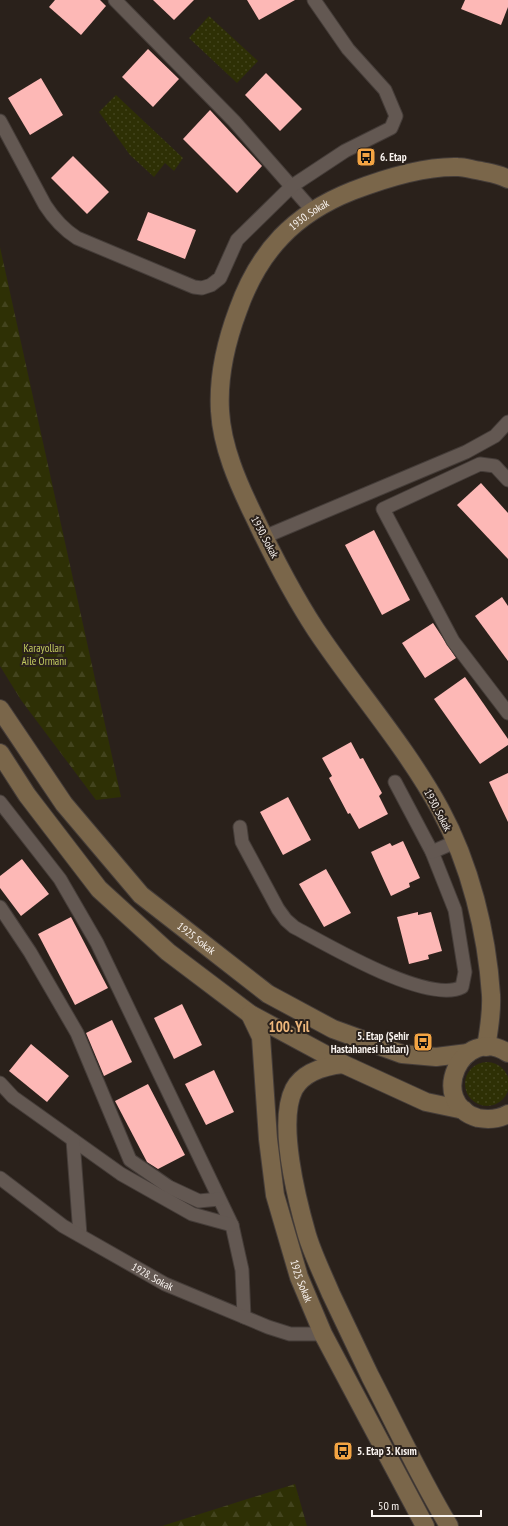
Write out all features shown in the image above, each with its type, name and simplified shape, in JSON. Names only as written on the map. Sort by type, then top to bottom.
[{"type":"main road","name":"1930. Sokak","points":[[486,1047],[491,997],[485,951],[474,897],[455,842],[441,810],[405,751],[316,629],[264,537],[242,492],[226,445],[220,412],[221,377],[229,336],[243,295],[259,264],[283,235],[312,210],[333,199],[370,184],[412,172],[458,167],[501,175],[508,178]]},
{"type":"main road","name":"1925 Sokak","points":[[0,709],[64,804],[141,895],[268,994],[333,1029],[402,1054],[436,1057],[468,1053],[486,1047]]},
{"type":"main road","name":"1925 Sokak","points":[[0,753],[26,795],[99,889],[168,952],[250,1014],[343,1064],[426,1102],[464,1110],[474,1116],[485,1119],[496,1119],[508,1114]]},
{"type":"main road","name":"1925 Sokak","points":[[250,1014],[261,1037],[268,1139],[275,1195],[299,1277],[323,1334],[424,1526]]},
{"type":"main road","points":[[486,1047],[497,1048],[508,1053]]},
{"type":"main road","points":[[464,1110],[457,1101],[453,1091],[452,1080],[460,1060],[468,1053]]},
{"type":"main road","name":"1925 Sokak","points":[[343,1064],[323,1066],[308,1075],[295,1089],[288,1109],[287,1128],[293,1176],[299,1204],[307,1236],[322,1274],[352,1339],[432,1498],[449,1526]]},
{"type":"street","points":[[115,0],[234,121],[312,210]]},
{"type":"street","points":[[0,121],[45,205],[53,218],[63,228],[77,238],[194,287],[206,287],[220,278],[237,240],[292,186],[345,151],[391,128],[396,116],[385,90],[348,49],[314,0]]},
{"type":"street","points":[[264,537],[466,452],[495,436],[508,422]]},
{"type":"street","points":[[384,509],[480,464],[495,466],[508,480]]},
{"type":"street","points":[[376,490],[384,509],[453,641],[508,714]]},
{"type":"street","points":[[240,827],[242,842],[278,909],[286,920],[294,927],[376,970],[420,985],[438,989],[457,990],[462,987],[465,972],[455,910],[432,852],[396,782]]},
{"type":"street","points":[[0,802],[60,879],[97,943],[232,1225],[242,1270],[244,1317]]},
{"type":"street","points":[[432,852],[455,842]]},
{"type":"street","points":[[0,907],[30,952],[77,1033],[130,1160],[169,1187],[199,1201],[219,1199]]},
{"type":"street","points":[[0,1084],[13,1097],[121,1174],[192,1214],[232,1225]]},
{"type":"street","points":[[73,1140],[80,1236]]},
{"type":"street","name":"1928. Sokak","points":[[0,1178],[63,1226],[165,1284],[268,1327],[290,1334],[323,1334]]},
{"type":"green space","points":[[209,16],[258,61],[237,83],[189,38]]},
{"type":"green space","points":[[116,95],[183,158],[174,171],[165,163],[154,177],[130,155],[99,112]]},
{"type":"green space","name":"Karayolları Aile Ormanı","points":[[0,247],[121,797],[96,800],[21,700],[0,666]]},
{"type":"green space","points":[[487,1062],[499,1066],[505,1072],[509,1084],[505,1096],[499,1102],[487,1106],[475,1102],[469,1096],[465,1084],[469,1072],[475,1066]]},
{"type":"green space","points":[[295,1484],[307,1526],[162,1526]]},
{"type":"building","points":[[55,0],[100,0],[106,6],[81,35],[49,7]]},
{"type":"building","points":[[153,0],[194,0],[174,20]]},
{"type":"building","points":[[247,0],[295,0],[259,20]]},
{"type":"building","points":[[465,0],[508,0],[508,7],[501,25],[461,9]]},
{"type":"building","points":[[148,49],[179,79],[153,107],[122,77]]},
{"type":"building","points":[[266,73],[302,109],[280,131],[245,95]]},
{"type":"building","points":[[41,78],[63,115],[30,135],[8,98]]},
{"type":"building","points":[[210,110],[262,166],[237,193],[183,139]]},
{"type":"building","points":[[73,156],[109,192],[87,214],[51,178]]},
{"type":"building","points":[[148,212],[196,230],[185,259],[137,240]]},
{"type":"building","points":[[481,483],[508,513],[508,559],[457,505]]},
{"type":"building","points":[[374,530],[410,600],[382,615],[345,545]]},
{"type":"building","points":[[502,597],[508,606],[508,661],[475,616]]},
{"type":"building","points":[[433,623],[456,658],[425,678],[402,643]]},
{"type":"building","points":[[465,677],[508,739],[508,745],[480,764],[434,699]]},
{"type":"building","points":[[351,742],[360,759],[363,758],[382,793],[379,796],[388,814],[359,829],[350,813],[348,814],[329,778],[332,776],[322,758]]},
{"type":"building","points":[[508,773],[508,822],[489,782]]},
{"type":"building","points":[[288,797],[311,840],[283,855],[260,812]]},
{"type":"building","points":[[403,841],[420,878],[409,883],[410,887],[391,896],[371,852],[390,843],[392,846]]},
{"type":"building","points":[[22,859],[49,894],[21,916],[0,888],[0,876]]},
{"type":"building","points":[[326,869],[351,913],[324,927],[299,884]]},
{"type":"building","points":[[418,912],[418,915],[431,912],[442,951],[428,955],[429,959],[409,964],[397,917]]},
{"type":"building","points":[[71,917],[108,988],[75,1005],[38,934]]},
{"type":"building","points":[[182,1004],[202,1045],[174,1059],[154,1018]]},
{"type":"building","points":[[112,1020],[132,1062],[104,1076],[86,1033]]},
{"type":"building","points":[[31,1044],[69,1076],[47,1102],[9,1071]]},
{"type":"building","points":[[214,1070],[234,1112],[206,1125],[185,1084]]},
{"type":"building","points":[[148,1084],[185,1155],[158,1169],[147,1162],[115,1101]]},
{"type":"place","name":"6. Etap","points":[[366,157]]},
{"type":"place","name":"5. Etap (Şehir Hastahanesi hatları)","points":[[423,1042]]},
{"type":"place","name":"5. Etap 3. Kısım","points":[[343,1451]]},
{"type":"district","name":"100. Yıl","points":[[289,1027]]}]
